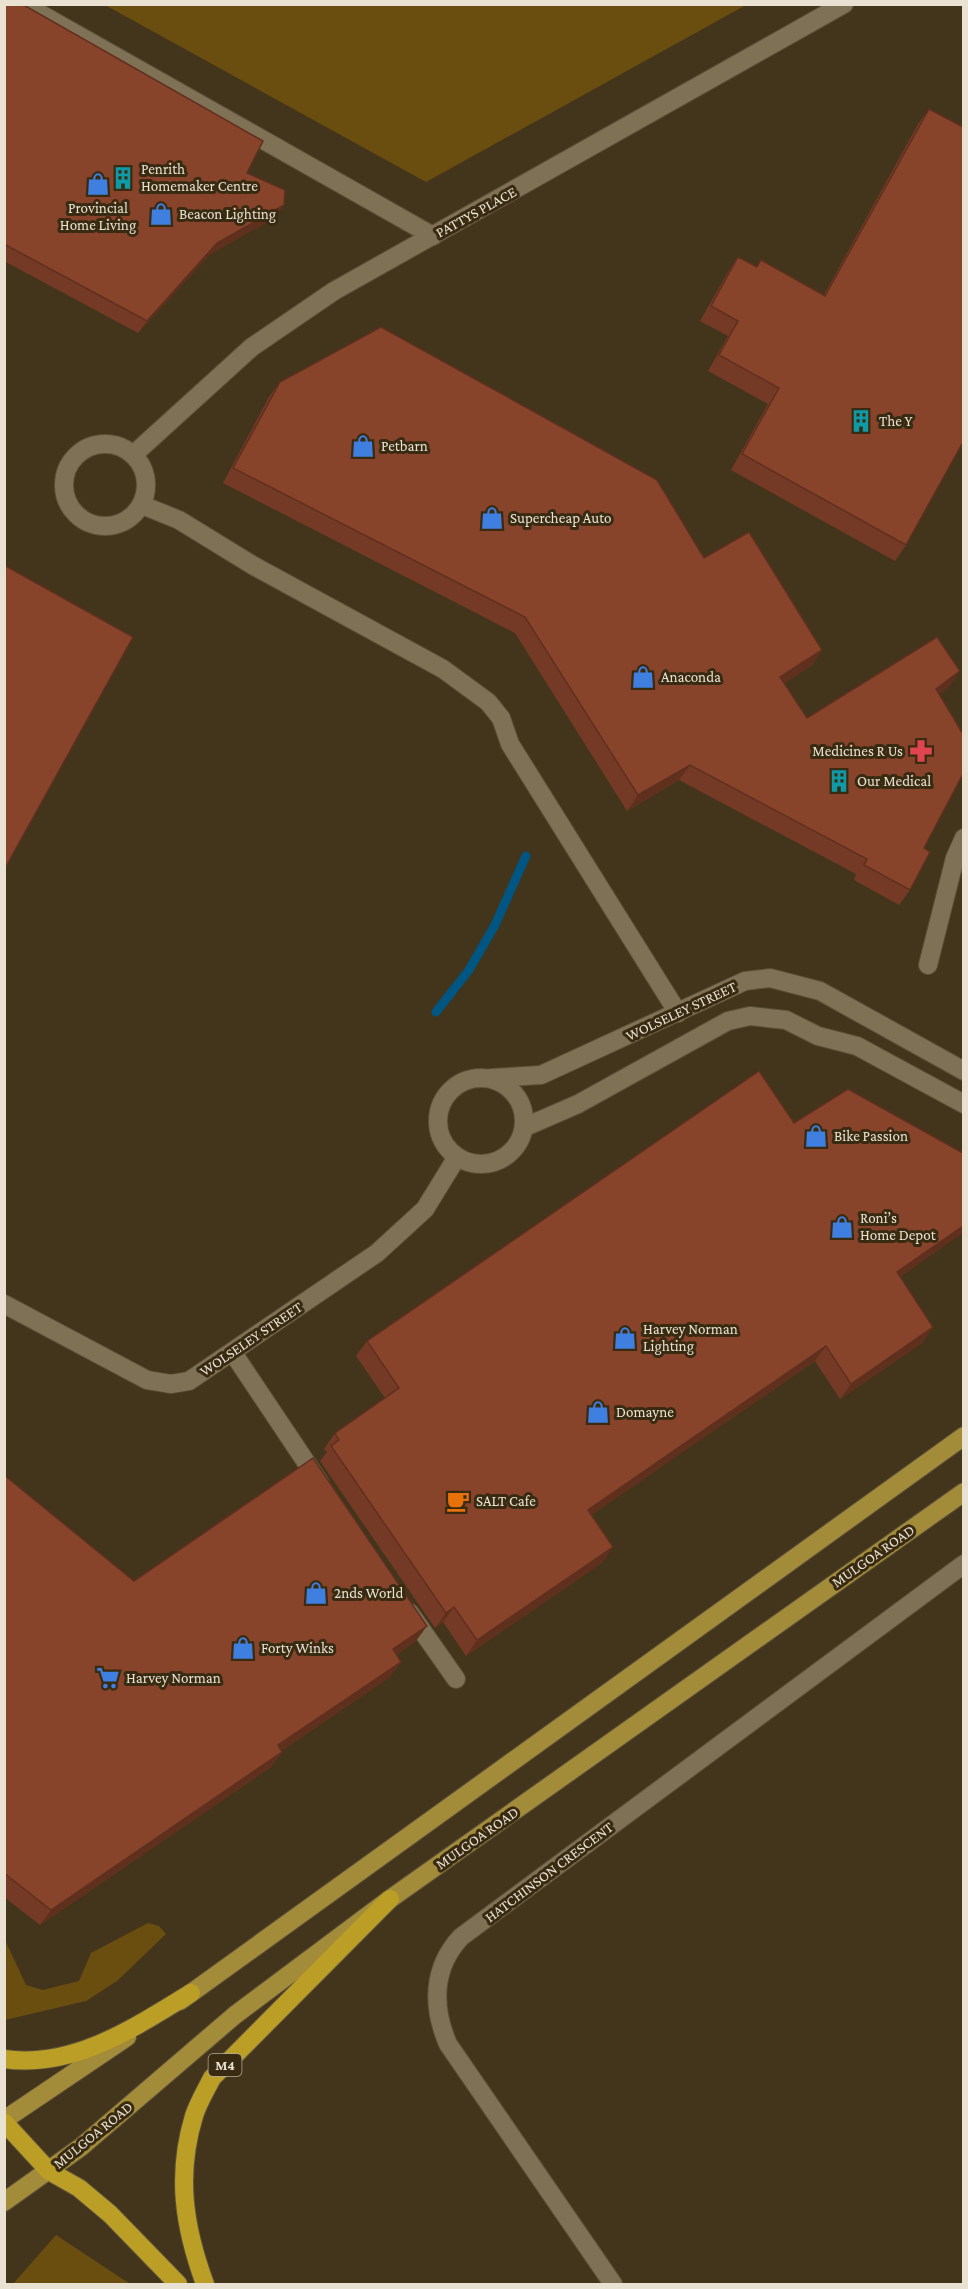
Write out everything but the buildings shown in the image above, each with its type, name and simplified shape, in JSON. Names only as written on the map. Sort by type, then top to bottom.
[{"type":"highway","name":"M4","points":[[205,2284],[190,2244],[184,2206],[186,2167],[194,2115],[212,2078],[390,1899]]},
{"type":"highway","points":[[4,2060],[45,2060],[76,2054],[128,2031],[191,1993]]},
{"type":"highway","points":[[4,2121],[49,2171],[79,2188],[110,2214],[178,2284]]},
{"type":"main road","points":[[4,2121],[191,1993],[963,1436]]},
{"type":"main road","name":"MULGOA ROAD","points":[[4,2202],[81,2147],[235,2015],[390,1899],[963,1492]]},
{"type":"street","points":[[23,4],[433,236]]},
{"type":"street","name":"PATTYS PLACE","points":[[134,455],[252,347],[334,291],[844,4]]},
{"type":"street","points":[[107,444],[121,447],[134,455],[142,466],[147,491],[142,505],[125,522],[100,526],[77,516],[65,496],[65,473],[80,452],[93,446],[107,444]]},
{"type":"street","points":[[142,505],[179,520],[254,566],[443,669],[488,702],[501,718],[510,744],[678,1013]]},
{"type":"street","points":[[928,965],[955,858],[963,838]]},
{"type":"street","name":"WOLSELEY STREET","points":[[492,1078],[541,1075],[744,981],[770,978],[820,991],[963,1071]]},
{"type":"street","name":"WOLSELEY STREET","points":[[525,1127],[578,1104],[728,1021],[750,1016],[786,1020],[818,1036],[857,1046],[963,1104]]},
{"type":"street","points":[[492,1078],[504,1083],[517,1097],[525,1114],[525,1127],[520,1141],[511,1152],[499,1161],[478,1164],[457,1157],[446,1147],[440,1134],[438,1120],[440,1106],[447,1094],[467,1079],[492,1078]]},
{"type":"street","name":"WOLSELEY STREET","points":[[4,1304],[159,1383],[189,1381],[378,1253],[425,1209],[447,1178],[457,1157]]},
{"type":"street","points":[[233,1353],[330,1496]]},
{"type":"street","name":"HATCHINSON CRESCENT","points":[[613,2284],[448,2044],[438,2014],[436,1997],[437,1980],[444,1961],[461,1938],[963,1564]]},
{"type":"street","points":[[396,1593],[456,1679]]},
{"type":"shaded area","points":[[105,5],[746,5],[426,182]]},
{"type":"shaded area","points":[[148,1923],[159,1926],[166,1934],[117,1981],[86,2001],[5,2020],[5,1940],[26,1985],[43,1990],[79,1981],[91,1953]]},
{"type":"shaded area","points":[[56,2235],[124,2280],[131,2284],[13,2284]]},
{"type":"waterway","points":[[436,1012],[469,970],[495,925],[526,856]]},
{"type":"place","name":"Penrith Homemaker Centre","points":[[123,178]]},
{"type":"place","name":"Provincial Home Living","points":[[98,184]]},
{"type":"place","name":"Beacon Lighting","points":[[161,214]]},
{"type":"place","name":"The Y","points":[[861,421]]},
{"type":"place","name":"Petbarn","points":[[363,446]]},
{"type":"place","name":"Supercheap Auto","points":[[492,518]]},
{"type":"place","name":"Anaconda","points":[[643,677]]},
{"type":"place","name":"Medicines R Us","points":[[921,751]]},
{"type":"place","name":"Our Medical","points":[[839,781]]},
{"type":"place","name":"Bike Passion","points":[[816,1136]]},
{"type":"place","name":"Roni’s Home Depot","points":[[842,1227]]},
{"type":"place","name":"Harvey Norman Lighting","points":[[625,1338]]},
{"type":"place","name":"Domayne","points":[[598,1412]]},
{"type":"place","name":"SALT Cafe","points":[[458,1501]]},
{"type":"place","name":"2nds World","points":[[316,1593]]},
{"type":"place","name":"Forty Winks","points":[[243,1648]]},
{"type":"place","name":"Harvey Norman","points":[[108,1678]]}]
